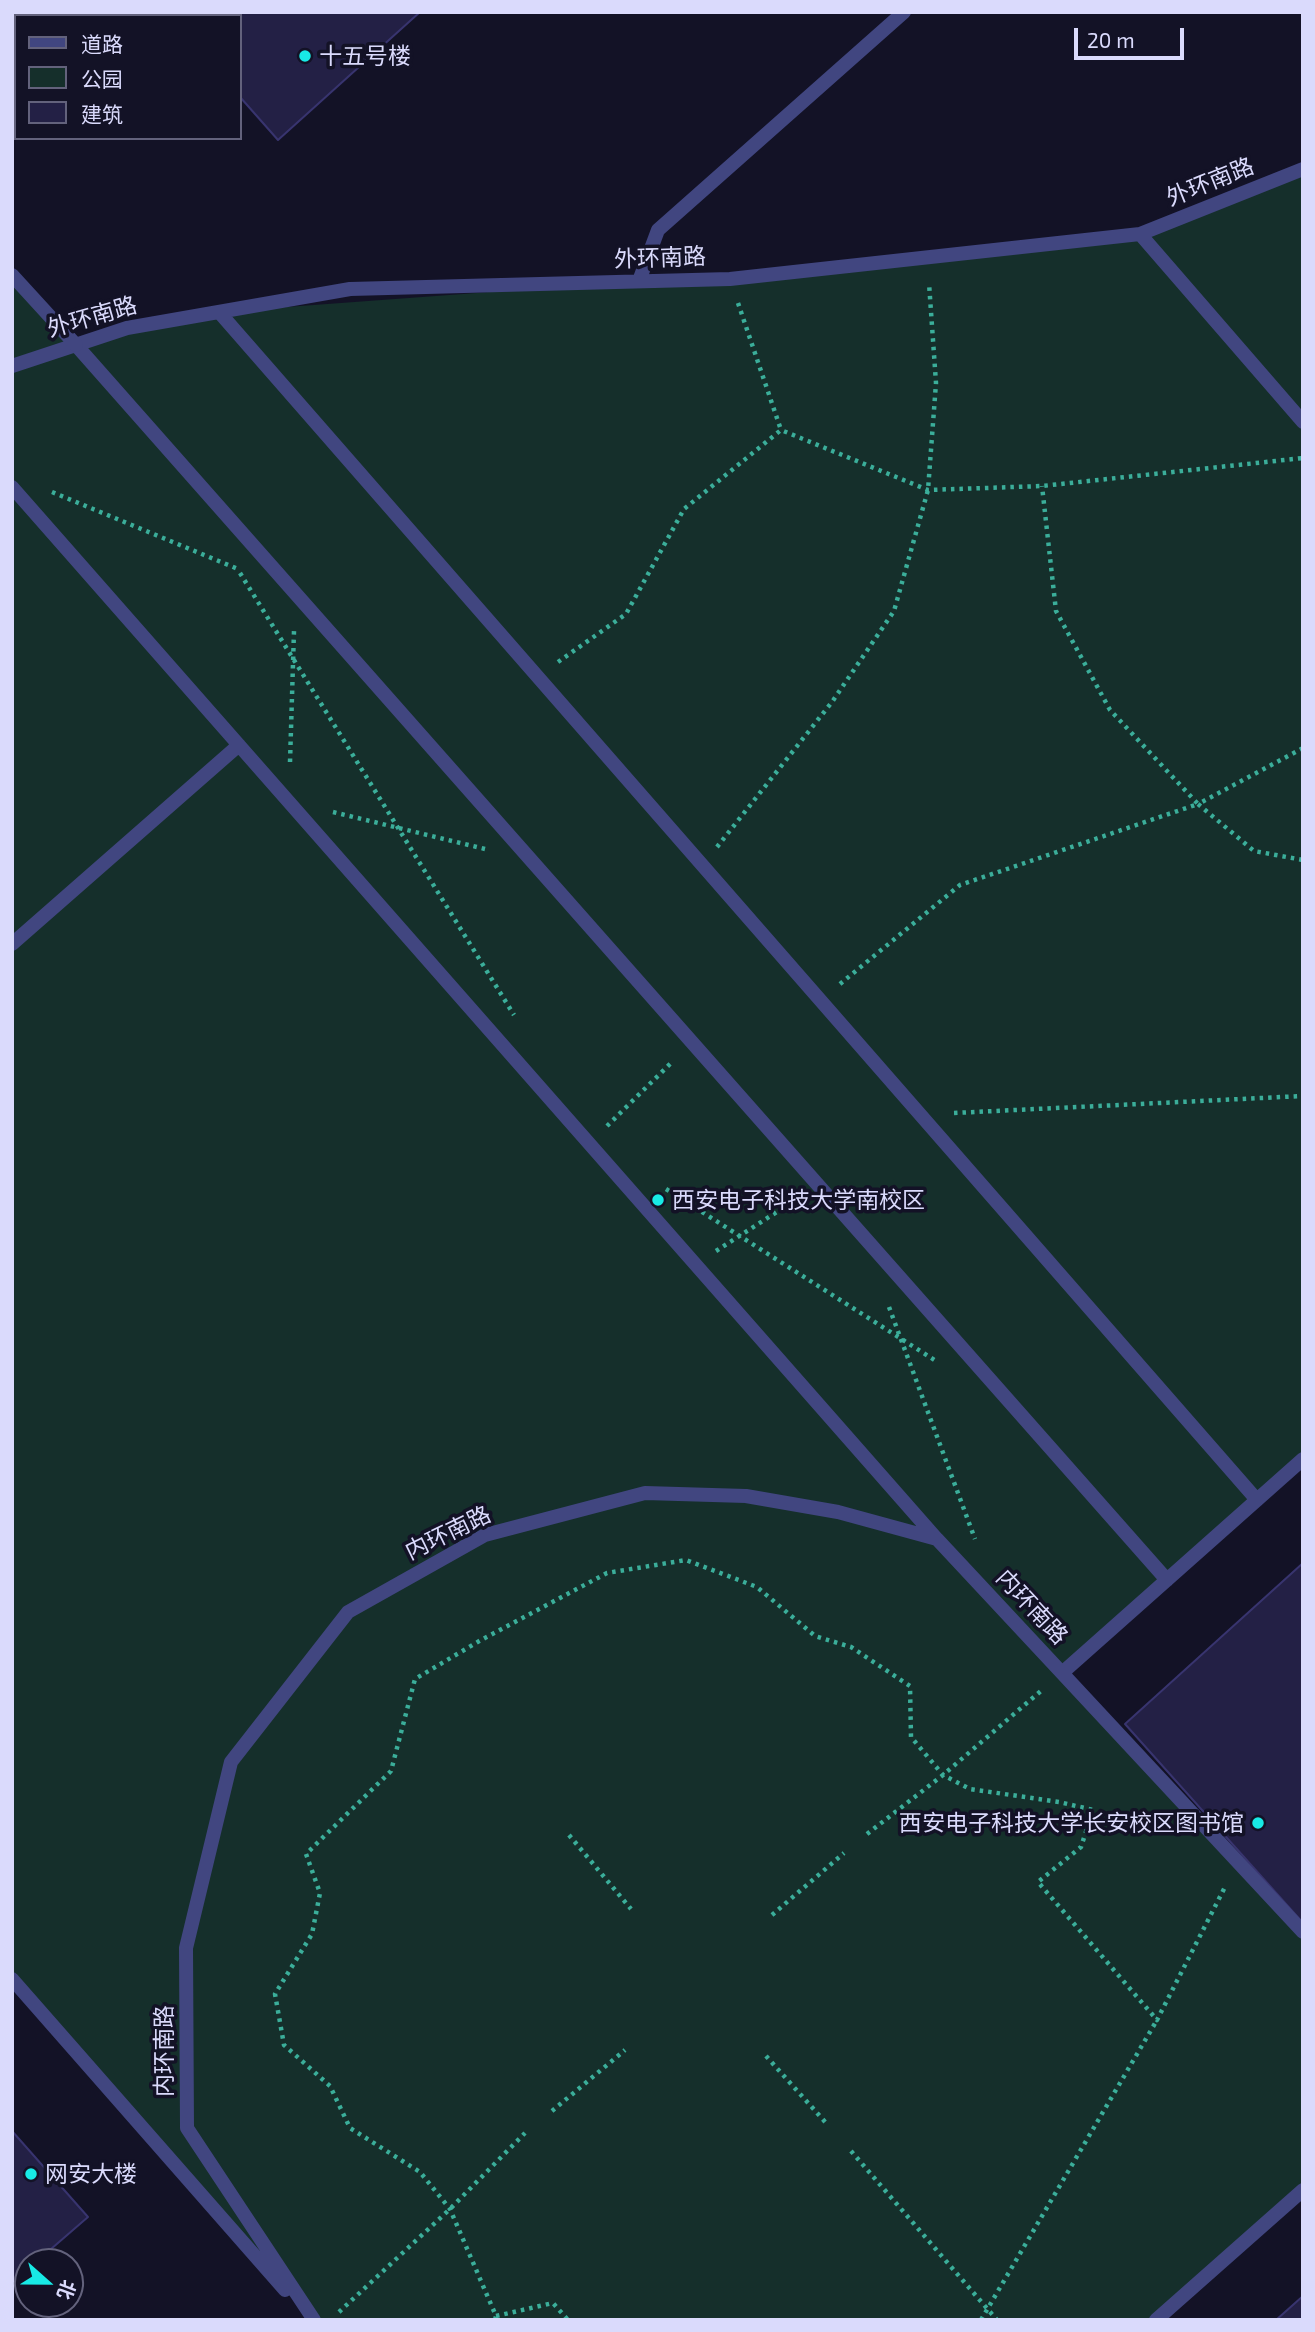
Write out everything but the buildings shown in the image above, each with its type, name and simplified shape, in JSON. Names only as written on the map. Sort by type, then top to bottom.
[{"type":"street","points":[[639,281],[658,230],[904,12]]},
{"type":"street","name":"外环南路","points":[[12,366],[127,328],[350,289],[730,279],[1140,234],[1303,169]]},
{"type":"street","points":[[1140,234],[1303,422]]},
{"type":"street","points":[[12,275],[1167,1580]]},
{"type":"street","points":[[219,312],[1257,1500]]},
{"type":"street","points":[[12,487],[937,1539]]},
{"type":"street","points":[[12,944],[239,744]]},
{"type":"street","name":"内环南路","points":[[312,2320],[187,2128],[186,1948],[231,1762],[348,1612],[485,1535],[645,1493],[746,1496],[838,1512],[937,1539],[1062,1673],[1303,1459]]},
{"type":"street","points":[[1062,1673],[1303,1932]]},
{"type":"street","points":[[12,1979],[312,2320]]},
{"type":"street","points":[[1156,2320],[1303,2190]]},
{"type":"path","points":[[703,865],[832,702],[894,611],[928,491],[936,383],[927,258]]},
{"type":"path","points":[[730,279],[781,430],[928,491],[1042,486],[1303,458]]},
{"type":"path","points":[[538,677],[626,614],[684,509],[781,430]]},
{"type":"path","points":[[1042,486],[1056,611],[1110,710],[1198,804],[1254,851],[1303,860]]},
{"type":"path","points":[[50,491],[249,574]]},
{"type":"path","points":[[230,558],[520,1025]]},
{"type":"path","points":[[295,594],[289,802],[532,861]]},
{"type":"path","points":[[820,1000],[960,885],[1198,804],[1303,748]]},
{"type":"path","points":[[600,1132],[693,1043]]},
{"type":"path","points":[[921,1115],[1303,1096]]},
{"type":"path","points":[[660,1185],[945,1367]]},
{"type":"path","points":[[695,1264],[818,1185]]},
{"type":"path","points":[[886,1300],[978,1548]]},
{"type":"path","points":[[568,2320],[553,2303],[496,2318],[450,2209],[420,2172],[350,2128],[330,2087],[284,2045],[275,1994],[312,1934],[320,1893],[306,1854],[391,1771],[415,1679],[481,1640],[607,1573],[686,1560],[757,1587],[815,1636],[851,1647],[910,1686],[911,1737],[943,1774],[970,1789],[1059,1802],[1093,1810],[1081,1847],[1038,1882],[1157,2020]]},
{"type":"path","points":[[867,1834],[943,1774],[1062,1673]]},
{"type":"path","points":[[569,1835],[631,1909]]},
{"type":"path","points":[[772,1915],[845,1853]]},
{"type":"path","points":[[981,2320],[1157,2020],[1238,1862]]},
{"type":"path","points":[[552,2111],[625,2050]]},
{"type":"path","points":[[766,2056],[827,2124]]},
{"type":"path","points":[[331,2320],[450,2209],[525,2133]]},
{"type":"path","points":[[851,2151],[997,2320]]},
{"type":"green space","name":"西安电子科技大学南校区","points":[[1303,169],[1303,1459],[1062,1673],[1303,1932],[1303,2190],[1156,2320],[311,2320],[12,1979],[12,275],[76,345],[219,312],[639,281],[1140,234]]},
{"type":"place","name":"十五号楼","points":[[305,56]]},
{"type":"place","name":"西安电子科技大学南校区","points":[[658,1200]]},
{"type":"place","name":"西安电子科技大学长安校区图书馆","points":[[1258,1823]]},
{"type":"place","name":"网安大楼","points":[[31,2174]]}]
